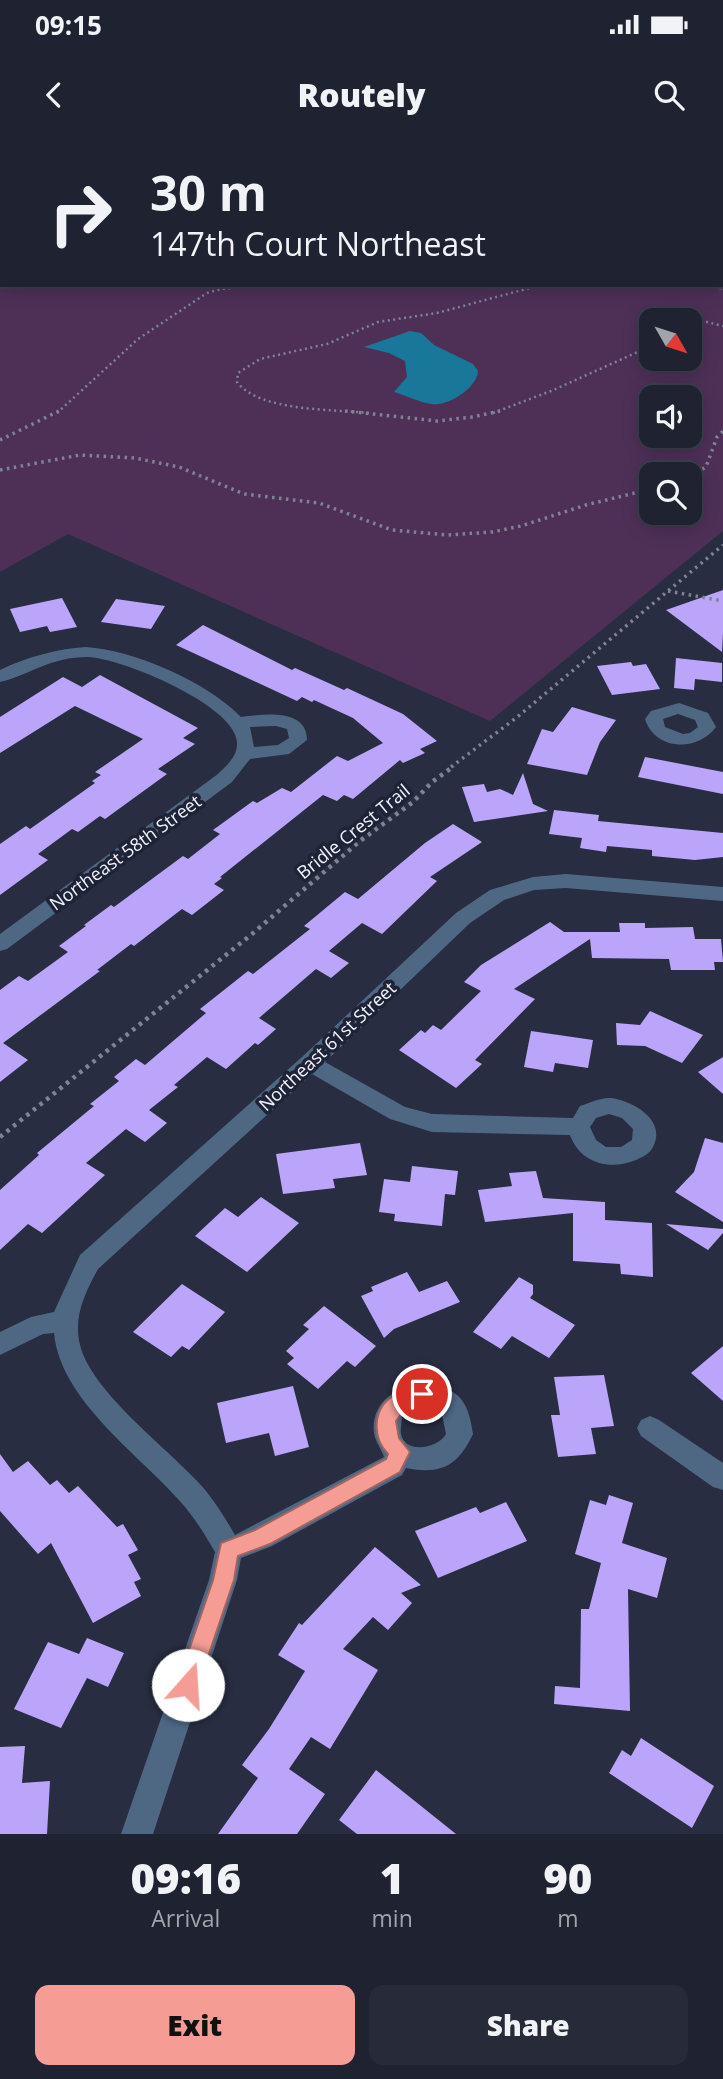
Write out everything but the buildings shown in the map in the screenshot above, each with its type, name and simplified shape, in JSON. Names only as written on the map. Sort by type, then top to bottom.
[{"type":"street","points":[[0,677],[34,660],[70,653],[97,653],[121,657],[212,701],[242,739],[289,747],[298,740],[299,731],[282,720],[242,739]]},
{"type":"street","name":"Northeast 58th Street","points":[[0,944],[225,778],[241,761],[242,739]]},
{"type":"street","name":"Northeast 61st Street","points":[[65,1322],[72,1295],[89,1262],[310,1063],[464,918],[498,895],[533,884],[566,881],[723,894]]},
{"type":"street","points":[[310,1063],[398,1113],[432,1123],[553,1124],[579,1127]]},
{"type":"street","points":[[0,1343],[40,1324],[65,1322],[69,1355],[92,1391],[204,1508],[229,1550],[223,1580],[137,1834]]},
{"type":"street","points":[[650,1428],[723,1478]]},
{"type":"street","points":[[229,1550],[262,1537],[393,1466],[400,1452]]},
{"type":"path","points":[[0,440],[58,412],[138,339],[207,293],[220,289],[259,287]]},
{"type":"path","points":[[534,287],[437,313],[388,319],[327,344],[267,357],[245,366],[237,374],[237,382],[245,391],[256,397],[302,407],[370,413],[408,420],[447,421],[482,415],[528,401],[639,351]]},
{"type":"path","points":[[702,323],[723,326]]},
{"type":"path","points":[[702,469],[706,467],[717,438],[723,431]]},
{"type":"path","points":[[0,470],[80,456],[135,458],[179,467],[244,494],[319,503],[392,530],[438,535],[492,532],[521,526],[586,505],[639,492]]},
{"type":"path","name":"Bridle Crest Trail","points":[[0,1137],[252,934],[360,841],[413,802],[432,782],[516,718],[723,545]]},
{"type":"path","points":[[668,591],[723,601]]},
{"type":"shaded area","points":[[0,287],[723,287],[723,531],[490,721],[68,534],[0,572]]},
{"type":"water","points":[[410,331],[421,333],[434,345],[473,364],[478,371],[473,384],[461,395],[438,404],[394,392],[407,377],[405,361],[389,353],[364,347]]},
{"type":"route","points":[[188,1685],[223,1580],[229,1550],[262,1537],[393,1466],[400,1452],[391,1444],[387,1433],[386,1421],[390,1410],[410,1396],[422,1394]]}]
